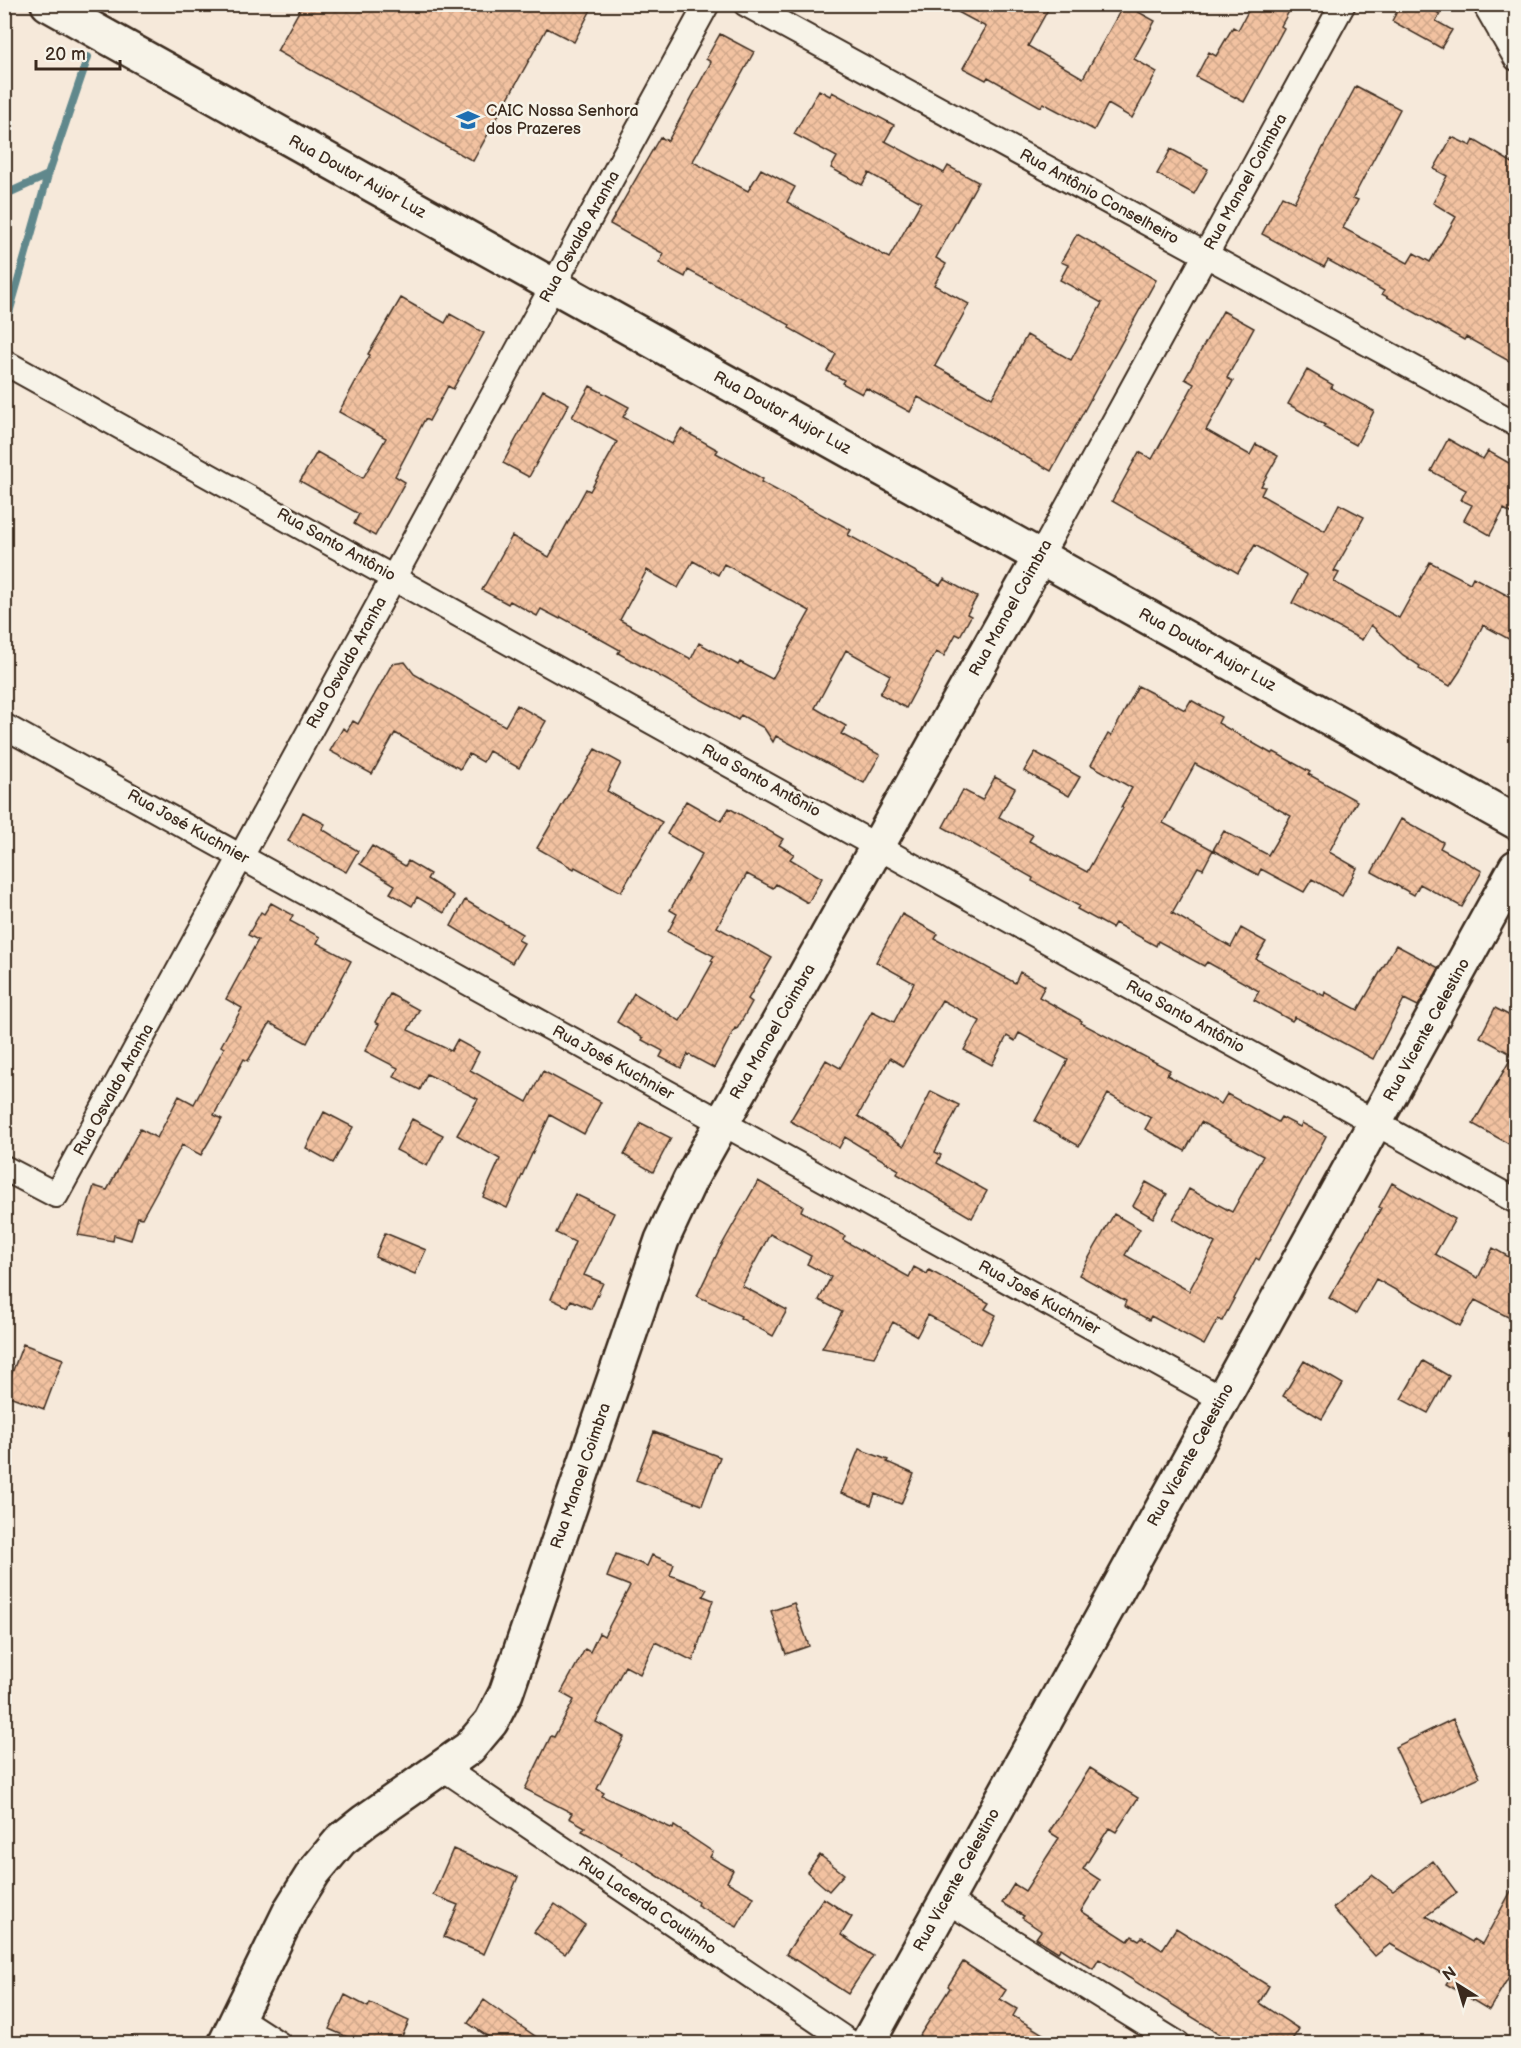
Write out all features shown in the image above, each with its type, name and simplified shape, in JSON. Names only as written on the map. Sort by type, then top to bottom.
[{"type":"street","name":"Rua Doutor Aujor Luz","points":[[48,4],[1516,822]]},
{"type":"street","name":"Rua Osvaldo Aranha","points":[[4,1168],[56,1195],[707,4]]},
{"type":"street","name":"Rua Antônio Conselheiro","points":[[746,4],[1516,424]]},
{"type":"street","name":"Rua Manoel Coimbra","points":[[232,2030],[291,1909],[314,1872],[341,1840],[469,1748],[491,1722],[506,1693],[663,1240],[690,1180],[1040,557],[1343,4]]},
{"type":"street","points":[[1485,4],[1516,58]]},
{"type":"street","points":[[1501,33],[1516,8]]},
{"type":"street","name":"Rua Santo Antônio","points":[[4,362],[1516,1201]]},
{"type":"street","name":"Rua José Kuchnier","points":[[4,726],[1222,1399]]},
{"type":"street","name":"Rua Vicente Celestino","points":[[867,2043],[1516,867]]},
{"type":"street","name":"Rua Lacerda Coutinho","points":[[443,1768],[852,2043]]},
{"type":"street","points":[[946,1900],[1178,2043]]},
{"type":"street","points":[[232,2030],[279,2043]]},
{"type":"building","points":[[303,4],[594,4],[574,42],[547,28],[473,161],[277,51]]},
{"type":"building","points":[[943,4],[1051,4],[1028,46],[1083,78],[1124,4],[1155,21],[1134,59],[1157,72],[1132,118],[1108,104],[1094,130],[1043,103],[1041,107],[988,77],[986,80],[963,68],[986,27]]},
{"type":"building","points":[[1252,4],[1293,4],[1281,26],[1284,28],[1244,102],[1196,77],[1209,52],[1216,56],[1233,27],[1238,30]]},
{"type":"building","points":[[1401,4],[1423,4],[1440,14],[1436,21],[1452,30],[1441,48],[1392,21]]},
{"type":"building","points":[[720,34],[754,52],[693,161],[695,163],[748,191],[761,169],[795,187],[787,202],[889,258],[921,202],[869,173],[862,185],[831,168],[837,157],[794,134],[819,90],[830,96],[832,92],[894,125],[885,141],[944,173],[948,166],[978,182],[936,258],[946,264],[934,285],[969,304],[935,366],[992,398],[1027,335],[1071,360],[1102,303],[1060,280],[1068,265],[1061,262],[1077,234],[1156,280],[1051,471],[918,397],[910,412],[866,388],[862,394],[842,383],[844,380],[827,371],[836,354],[789,328],[790,325],[688,270],[685,277],[659,263],[664,254],[610,224],[660,137],[668,141],[711,62],[706,59]]},
{"type":"building","points":[[1356,86],[1400,109],[1353,198],[1358,200],[1343,228],[1408,263],[1414,253],[1430,262],[1456,217],[1433,203],[1447,176],[1434,169],[1452,137],[1471,146],[1474,140],[1516,165],[1516,365],[1466,337],[1464,340],[1382,294],[1384,291],[1328,260],[1324,267],[1262,234],[1282,196],[1294,202]]},
{"type":"building","points":[[1171,149],[1208,169],[1194,194],[1157,174]]},
{"type":"building","points":[[401,298],[445,323],[450,314],[484,333],[453,389],[448,386],[429,421],[425,419],[395,476],[405,482],[375,536],[354,524],[359,514],[300,481],[317,452],[363,478],[386,438],[339,412],[370,355],[368,354]]},
{"type":"building","points":[[1223,311],[1254,328],[1227,378],[1233,381],[1206,430],[1250,455],[1256,444],[1278,456],[1261,486],[1265,487],[1261,495],[1325,531],[1339,504],[1364,517],[1334,571],[1339,573],[1334,582],[1399,618],[1430,562],[1470,583],[1473,577],[1516,600],[1516,643],[1483,625],[1450,686],[1419,669],[1420,666],[1403,655],[1371,625],[1362,640],[1292,603],[1307,575],[1255,545],[1238,573],[1112,501],[1139,452],[1152,459],[1194,384],[1185,379]]},
{"type":"building","points":[[1307,370],[1333,385],[1331,388],[1374,411],[1356,445],[1288,404]]},
{"type":"building","points":[[590,386],[629,407],[623,417],[672,444],[681,429],[718,450],[716,453],[763,479],[761,482],[851,530],[848,535],[940,585],[944,579],[977,597],[967,614],[971,616],[960,636],[956,634],[944,656],[936,652],[906,708],[880,694],[890,675],[846,650],[815,708],[846,726],[841,734],[880,755],[864,783],[776,736],[773,742],[764,728],[741,715],[738,720],[618,653],[620,650],[561,617],[560,619],[541,609],[537,616],[510,601],[508,604],[482,590],[512,536],[549,557],[586,489],[590,491],[617,442],[572,417]],"holes":[[[693,561],[718,575],[724,564],[810,611],[772,679],[740,662],[738,665],[699,643],[691,659],[620,620],[647,570],[678,588]]]},
{"type":"building","points":[[543,390],[569,404],[529,477],[503,463]]},
{"type":"building","points":[[1448,439],[1483,459],[1488,451],[1516,467],[1516,516],[1504,509],[1490,535],[1464,520],[1472,505],[1461,500],[1466,490],[1431,471]]},
{"type":"building","points":[[405,662],[414,674],[505,726],[517,705],[546,721],[519,768],[489,751],[483,762],[469,754],[460,769],[395,733],[372,774],[330,751],[343,728],[347,731],[353,721],[358,724],[392,664]]},
{"type":"building","points":[[1138,686],[1185,710],[1191,700],[1221,717],[1218,723],[1272,754],[1274,752],[1310,772],[1308,774],[1357,801],[1329,852],[1357,868],[1342,896],[1312,879],[1304,892],[1261,869],[1258,875],[1213,850],[1203,869],[1198,867],[1172,913],[1231,947],[1241,928],[1266,942],[1256,959],[1324,996],[1325,992],[1358,1010],[1396,945],[1439,968],[1418,1006],[1404,999],[1373,1059],[1295,1017],[1292,1021],[1254,1000],[1259,991],[1207,962],[1204,966],[1158,941],[1156,946],[1115,923],[1112,928],[1077,909],[1079,906],[1032,881],[1033,878],[943,827],[963,790],[982,800],[995,777],[1015,788],[999,817],[1033,835],[1029,841],[1087,872],[1132,788],[1091,765],[1108,734],[1111,736]],"holes":[[[1195,764],[1291,816],[1268,855],[1224,831],[1213,850],[1163,823]]]},
{"type":"building","points":[[595,749],[621,763],[607,791],[662,822],[621,892],[537,848]]},
{"type":"building","points":[[1035,752],[1080,777],[1069,796],[1024,771]]},
{"type":"building","points":[[686,801],[721,821],[729,808],[783,839],[779,845],[794,854],[790,859],[822,878],[808,903],[776,884],[773,888],[747,874],[717,927],[772,958],[748,999],[752,1002],[714,1068],[688,1054],[681,1068],[660,1057],[663,1051],[642,1040],[643,1038],[617,1022],[634,993],[680,1021],[713,962],[711,961],[714,956],[668,932],[677,914],[670,910],[702,854],[667,834]]},
{"type":"building","points":[[303,812],[325,824],[322,829],[358,851],[346,872],[288,841]]},
{"type":"building","points":[[1401,819],[1443,842],[1440,848],[1482,871],[1462,907],[1420,884],[1414,895],[1372,872]]},
{"type":"building","points":[[372,846],[405,866],[408,861],[430,874],[427,879],[454,896],[444,913],[417,897],[412,906],[390,893],[395,885],[360,864]]},
{"type":"building","points":[[465,900],[522,934],[518,940],[524,943],[512,963],[451,926]]},
{"type":"building","points":[[271,903],[293,915],[290,921],[320,937],[317,943],[351,961],[307,1043],[270,1023],[248,1061],[244,1059],[214,1115],[222,1119],[201,1155],[182,1145],[142,1218],[138,1217],[131,1240],[114,1235],[113,1241],[78,1235],[94,1186],[107,1190],[140,1129],[157,1138],[179,1096],[194,1104],[242,1008],[226,999],[258,940],[248,935],[261,912],[264,914]]},
{"type":"building","points":[[902,914],[938,934],[935,939],[1015,983],[1020,972],[1045,986],[1039,997],[1082,1021],[1081,1023],[1170,1070],[1167,1075],[1221,1104],[1227,1094],[1278,1122],[1281,1117],[1300,1127],[1302,1123],[1326,1136],[1259,1260],[1256,1258],[1222,1321],[1218,1319],[1204,1345],[1151,1316],[1149,1320],[1124,1306],[1126,1301],[1079,1275],[1114,1214],[1140,1229],[1125,1255],[1189,1291],[1215,1243],[1173,1219],[1189,1189],[1232,1212],[1263,1156],[1201,1122],[1185,1151],[1145,1129],[1151,1118],[1108,1094],[1079,1146],[1035,1121],[1068,1060],[1019,1033],[1015,1041],[1007,1036],[992,1065],[964,1050],[980,1021],[942,1000],[903,1066],[890,1058],[858,1116],[904,1146],[931,1091],[959,1105],[935,1152],[941,1155],[937,1163],[987,1191],[972,1218],[897,1174],[899,1170],[845,1137],[839,1148],[790,1121],[826,1060],[840,1068],[872,1011],[894,1022],[914,983],[876,962]]},
{"type":"building","points":[[390,994],[419,1010],[408,1030],[451,1051],[457,1040],[479,1052],[470,1070],[527,1102],[543,1071],[601,1102],[584,1134],[550,1115],[507,1208],[483,1197],[500,1159],[457,1135],[478,1099],[427,1074],[420,1090],[394,1077],[398,1068],[365,1051],[379,1024],[375,1022]]},
{"type":"building","points":[[1495,1008],[1516,1019],[1516,1148],[1473,1124],[1513,1055],[1480,1037]]},
{"type":"building","points":[[324,1112],[353,1127],[333,1163],[306,1148]]},
{"type":"building","points":[[412,1119],[443,1135],[427,1166],[396,1150]]},
{"type":"building","points":[[641,1123],[671,1138],[653,1172],[624,1155]]},
{"type":"building","points":[[758,1181],[803,1206],[801,1211],[845,1236],[843,1240],[909,1277],[914,1267],[927,1274],[929,1270],[989,1303],[985,1309],[996,1315],[981,1344],[928,1315],[917,1336],[893,1322],[874,1357],[822,1348],[842,1312],[819,1300],[831,1277],[807,1264],[811,1256],[770,1234],[742,1286],[787,1310],[773,1336],[740,1318],[741,1316],[697,1296],[719,1250]]},
{"type":"building","points":[[1146,1182],[1167,1194],[1153,1218],[1133,1206]]},
{"type":"building","points":[[1392,1183],[1455,1219],[1435,1254],[1478,1278],[1493,1248],[1516,1261],[1516,1321],[1475,1300],[1460,1326],[1376,1279],[1356,1314],[1329,1298],[1381,1208],[1379,1207]]},
{"type":"building","points":[[575,1194],[614,1213],[584,1275],[603,1283],[591,1309],[571,1300],[568,1307],[551,1299],[575,1242],[556,1233]]},
{"type":"building","points":[[385,1233],[426,1250],[415,1274],[375,1257]]},
{"type":"building","points":[[23,1344],[63,1359],[44,1409],[4,1394]]},
{"type":"building","points":[[1304,1361],[1343,1384],[1322,1419],[1283,1396]]},
{"type":"building","points":[[1423,1361],[1449,1376],[1428,1413],[1401,1399]]},
{"type":"building","points":[[654,1432],[720,1457],[702,1505],[636,1480]]},
{"type":"building","points":[[859,1449],[888,1460],[887,1462],[914,1474],[901,1504],[875,1494],[871,1505],[841,1493]]},
{"type":"building","points":[[616,1554],[647,1566],[652,1555],[674,1564],[670,1575],[707,1589],[703,1596],[713,1600],[693,1661],[655,1642],[640,1674],[625,1666],[596,1722],[624,1737],[597,1789],[604,1793],[602,1796],[673,1829],[674,1826],[713,1852],[710,1857],[733,1870],[727,1882],[754,1897],[737,1927],[697,1905],[698,1902],[638,1863],[621,1855],[622,1853],[582,1831],[585,1827],[569,1818],[572,1813],[525,1789],[551,1736],[554,1737],[574,1700],[561,1693],[585,1649],[590,1652],[599,1633],[604,1636],[630,1586],[607,1577]]},
{"type":"building","points":[[794,1603],[809,1646],[786,1654],[771,1611]]},
{"type":"building","points":[[1453,1719],[1480,1777],[1422,1804],[1395,1747]]},
{"type":"building","points":[[1090,1768],[1138,1798],[1116,1832],[1109,1828],[1083,1869],[1100,1880],[1081,1911],[1128,1941],[1132,1936],[1139,1940],[1142,1937],[1162,1950],[1176,1928],[1269,1986],[1259,2003],[1299,2029],[1290,2043],[1234,2043],[1099,1959],[1093,1969],[1061,1948],[1058,1952],[1036,1938],[1041,1931],[1022,1918],[1024,1916],[1002,1903],[1014,1884],[1025,1891],[1059,1838],[1049,1832]]},
{"type":"building","points":[[453,1849],[518,1877],[484,1954],[444,1937],[458,1905],[433,1895]]},
{"type":"building","points":[[820,1855],[844,1874],[829,1891],[807,1872]]},
{"type":"building","points":[[1433,1861],[1457,1893],[1426,1916],[1472,1942],[1474,1939],[1482,1944],[1516,1882],[1516,1965],[1489,2010],[1446,1984],[1450,1978],[1390,1944],[1375,1956],[1333,1908],[1372,1875],[1393,1891]]},
{"type":"building","points":[[823,1898],[852,1917],[841,1935],[873,1956],[848,1994],[786,1954]]},
{"type":"building","points":[[555,1904],[585,1925],[565,1954],[534,1932]]},
{"type":"building","points":[[963,1962],[1006,1990],[1000,1999],[1017,2009],[1013,2016],[1058,2043],[915,2043],[950,1988],[948,1986]]},
{"type":"building","points":[[345,1995],[368,2007],[370,2003],[409,2021],[399,2043],[361,2043],[329,2029]]},
{"type":"building","points":[[484,2000],[545,2043],[497,2043],[468,2023]]},
{"type":"waterway","points":[[9,313],[48,175],[88,57]]},
{"type":"waterway","points":[[4,195],[48,175]]},
{"type":"place","name":"CAIC Nossa Senhora dos Prazeres","points":[[468,120]]}]
